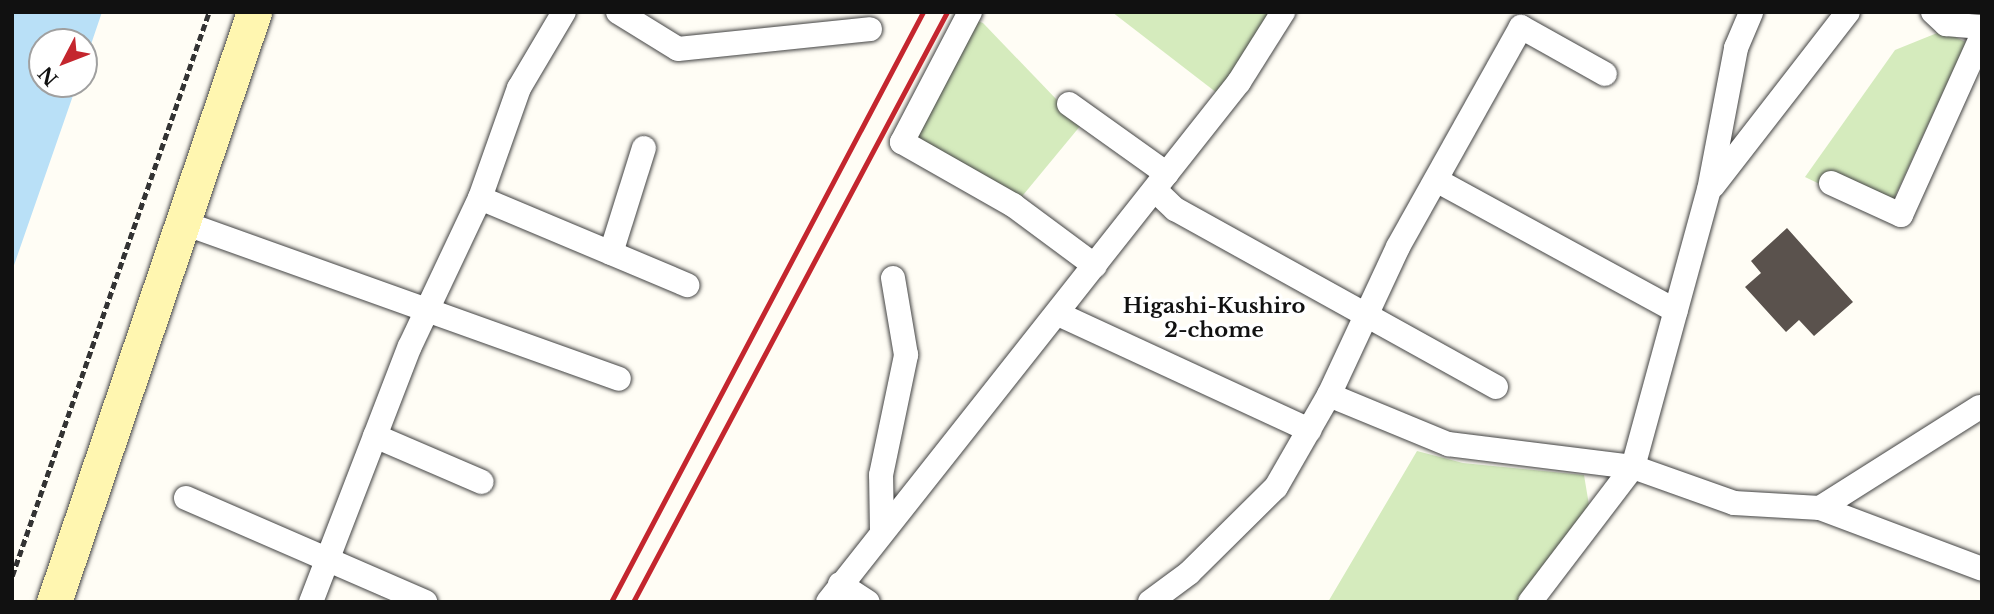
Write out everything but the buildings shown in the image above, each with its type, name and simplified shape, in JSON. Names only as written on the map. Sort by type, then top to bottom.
[{"type":"street","points":[[54,602],[254,12]]},
{"type":"street","points":[[311,602],[375,436],[480,198],[519,88],[564,12]]},
{"type":"street","points":[[618,12],[678,49],[870,29]]},
{"type":"street","points":[[970,12],[902,142],[1013,205],[1095,266]]},
{"type":"street","points":[[868,602],[834,593],[1058,314],[1239,82],[1283,12]]},
{"type":"street","points":[[1530,602],[1633,467],[1709,190],[1736,48],[1751,12]]},
{"type":"street","points":[[1709,190],[1848,12]]},
{"type":"street","points":[[1933,12],[1945,24],[1982,27]]},
{"type":"street","points":[[1150,602],[1189,573],[1276,487],[1329,395],[1436,180],[1521,27],[1605,74]]},
{"type":"street","points":[[1831,183],[1901,215],[1982,36]]},
{"type":"street","points":[[1069,104],[1161,182],[1175,209],[1368,313],[1496,387]]},
{"type":"street","points":[[611,253],[644,148]]},
{"type":"street","points":[[1436,180],[1676,310]]},
{"type":"street","points":[[480,198],[687,285]]},
{"type":"street","points":[[181,222],[619,379]]},
{"type":"street","points":[[882,530],[881,475],[906,355],[893,278]]},
{"type":"street","points":[[1058,314],[1309,430]]},
{"type":"street","points":[[1329,395],[1448,444],[1633,467],[1734,503],[1819,508],[1982,569]]},
{"type":"street","points":[[1819,508],[1980,407]]},
{"type":"street","points":[[375,436],[482,482]]},
{"type":"street","points":[[186,498],[425,602]]},
{"type":"path","points":[[12,576],[209,12]]},
{"type":"green space","points":[[1112,12],[1273,12],[1217,93]]},
{"type":"green space","points":[[972,19],[983,23],[1081,125],[1019,200],[915,138]]},
{"type":"green space","points":[[1942,31],[1966,42],[1886,216],[1805,177],[1895,50]]},
{"type":"green space","points":[[1417,451],[1463,463],[1584,475],[1590,511],[1518,602],[1328,602]]},
{"type":"water","points":[[12,12],[102,12],[97,28],[28,28],[28,98],[72,98],[12,271]]},
{"type":"railway","points":[[611,602],[923,12]]},
{"type":"railway","points":[[633,602],[947,12]]},
{"type":"district","name":"Higashi-Kushiro 2-chome","points":[[1214,318]]}]
